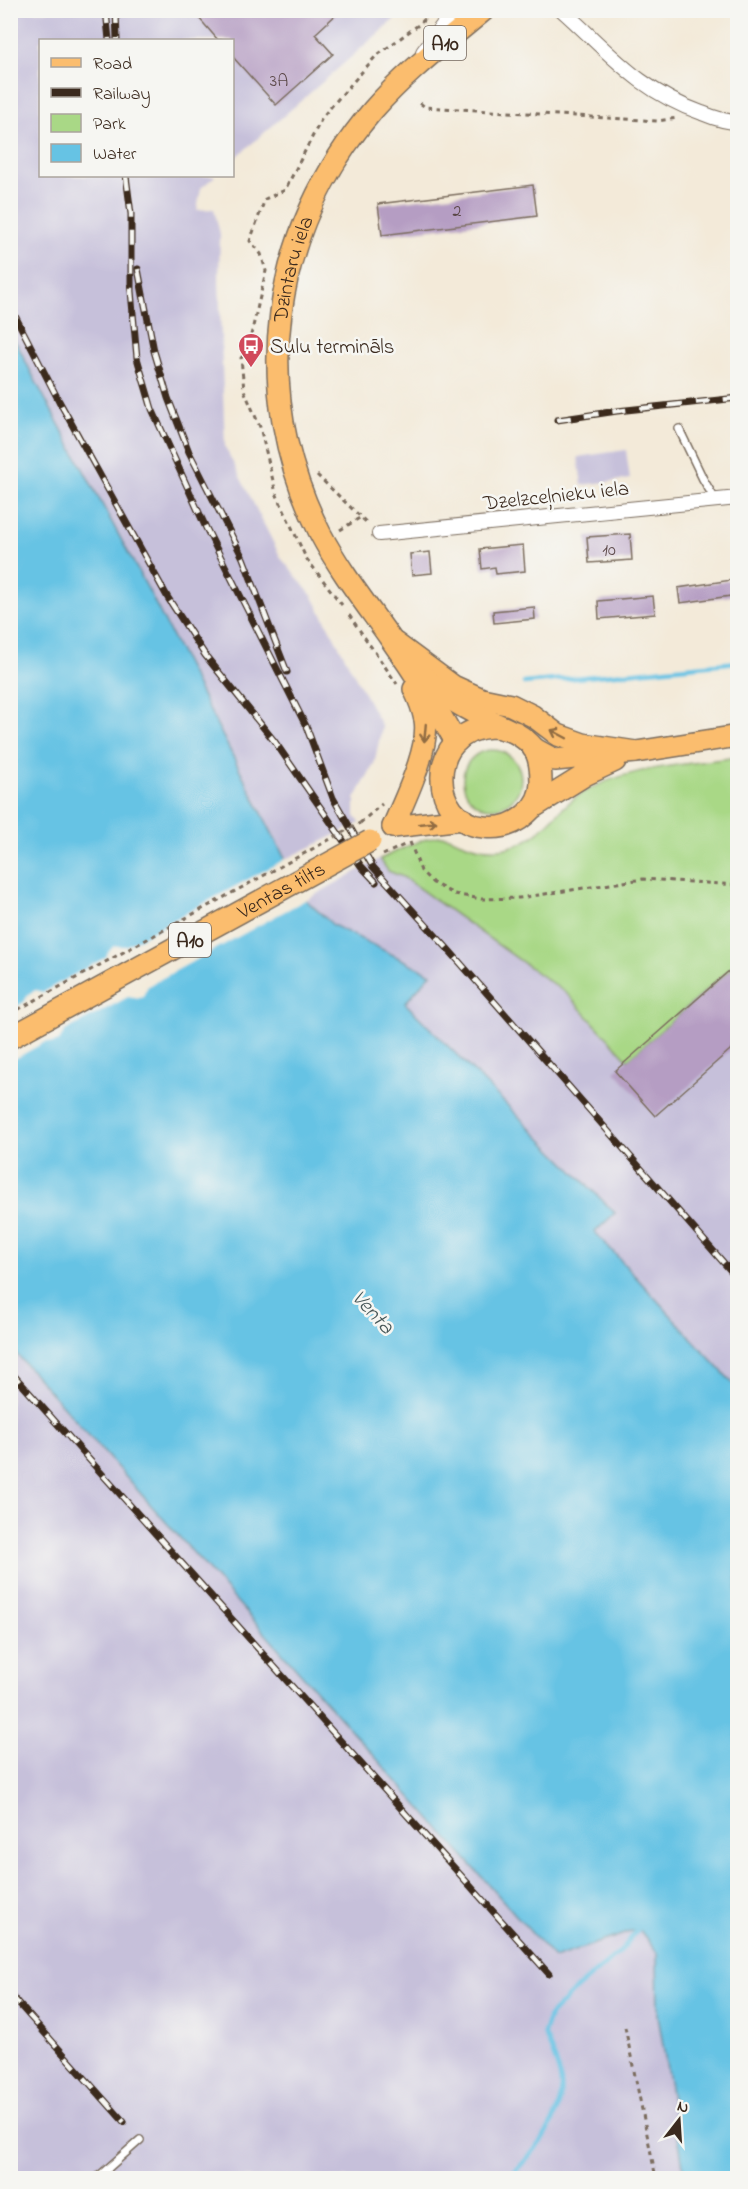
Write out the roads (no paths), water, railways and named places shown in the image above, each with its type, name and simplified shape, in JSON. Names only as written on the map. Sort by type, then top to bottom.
[{"type":"main road","name":"Dzintaru iela","points":[[392,640],[341,569],[321,534],[292,463],[278,393],[277,356],[280,317],[297,239],[310,206],[327,173],[348,141],[406,75],[484,10]]},
{"type":"main road","name":"A10","points":[[392,640],[441,693],[474,713],[515,732],[533,748]]},
{"type":"main road","name":"A10","points":[[392,640],[456,742],[446,755],[441,771],[393,827]]},
{"type":"main road","points":[[392,640],[453,686],[482,699],[511,705],[533,716],[558,735],[583,744],[636,752]]},
{"type":"main road","points":[[392,640],[419,700],[426,722],[424,743],[412,782],[393,827]]},
{"type":"main road","points":[[456,742],[473,730],[494,727],[515,732]]},
{"type":"main road","points":[[533,748],[555,760],[636,752],[738,736]]},
{"type":"main road","points":[[532,808],[541,789],[542,767],[533,748]]},
{"type":"main road","points":[[532,808],[585,775],[636,752]]},
{"type":"main road","points":[[441,771],[442,789],[450,806],[463,819]]},
{"type":"main road","name":"A10","points":[[393,827],[463,819],[480,827],[500,828],[518,821],[532,808]]},
{"type":"main road","name":"Ventas tilts","points":[[10,1038],[393,827]]},
{"type":"street","points":[[406,75],[454,10]]},
{"type":"street","points":[[561,10],[624,70],[656,93],[696,111],[728,122],[738,122]]},
{"type":"street","name":"Dzelzceļnieku iela","points":[[379,534],[738,498]]},
{"type":"lane","points":[[680,429],[716,501]]},
{"type":"lane","points":[[97,2178],[140,2140]]},
{"type":"water","name":"Venta","points":[[10,330],[149,591],[306,900],[333,925],[431,974],[405,1003],[615,1213],[595,1232],[737,1388],[737,2178],[685,2178],[658,2015],[657,1953],[639,1929],[554,1958],[11,1348]]},
{"type":"waterway","points":[[524,683],[738,662]]},
{"type":"waterway","points":[[508,2178],[532,2153],[546,2133],[560,2101],[560,2075],[544,2033],[550,2015],[578,1987],[619,1953],[639,1928],[640,1923]]},
{"type":"railway","points":[[106,10],[109,39]]},
{"type":"railway","points":[[116,10],[117,39]]},
{"type":"railway","points":[[126,177],[131,214],[131,291],[137,358],[152,409],[206,528],[306,726],[333,798],[373,867],[738,1279]]},
{"type":"railway","points":[[138,269],[154,351],[168,398],[189,452],[243,558],[287,672]]},
{"type":"railway","points":[[10,306],[59,401],[168,598],[205,655],[275,742],[361,866],[376,882]]},
{"type":"railway","points":[[557,420],[738,398]]},
{"type":"railway","points":[[10,1371],[549,1974]]},
{"type":"railway","points":[[10,1994],[124,2122]]},
{"type":"place","name":"Sulu termināls","points":[[251,369]]}]
